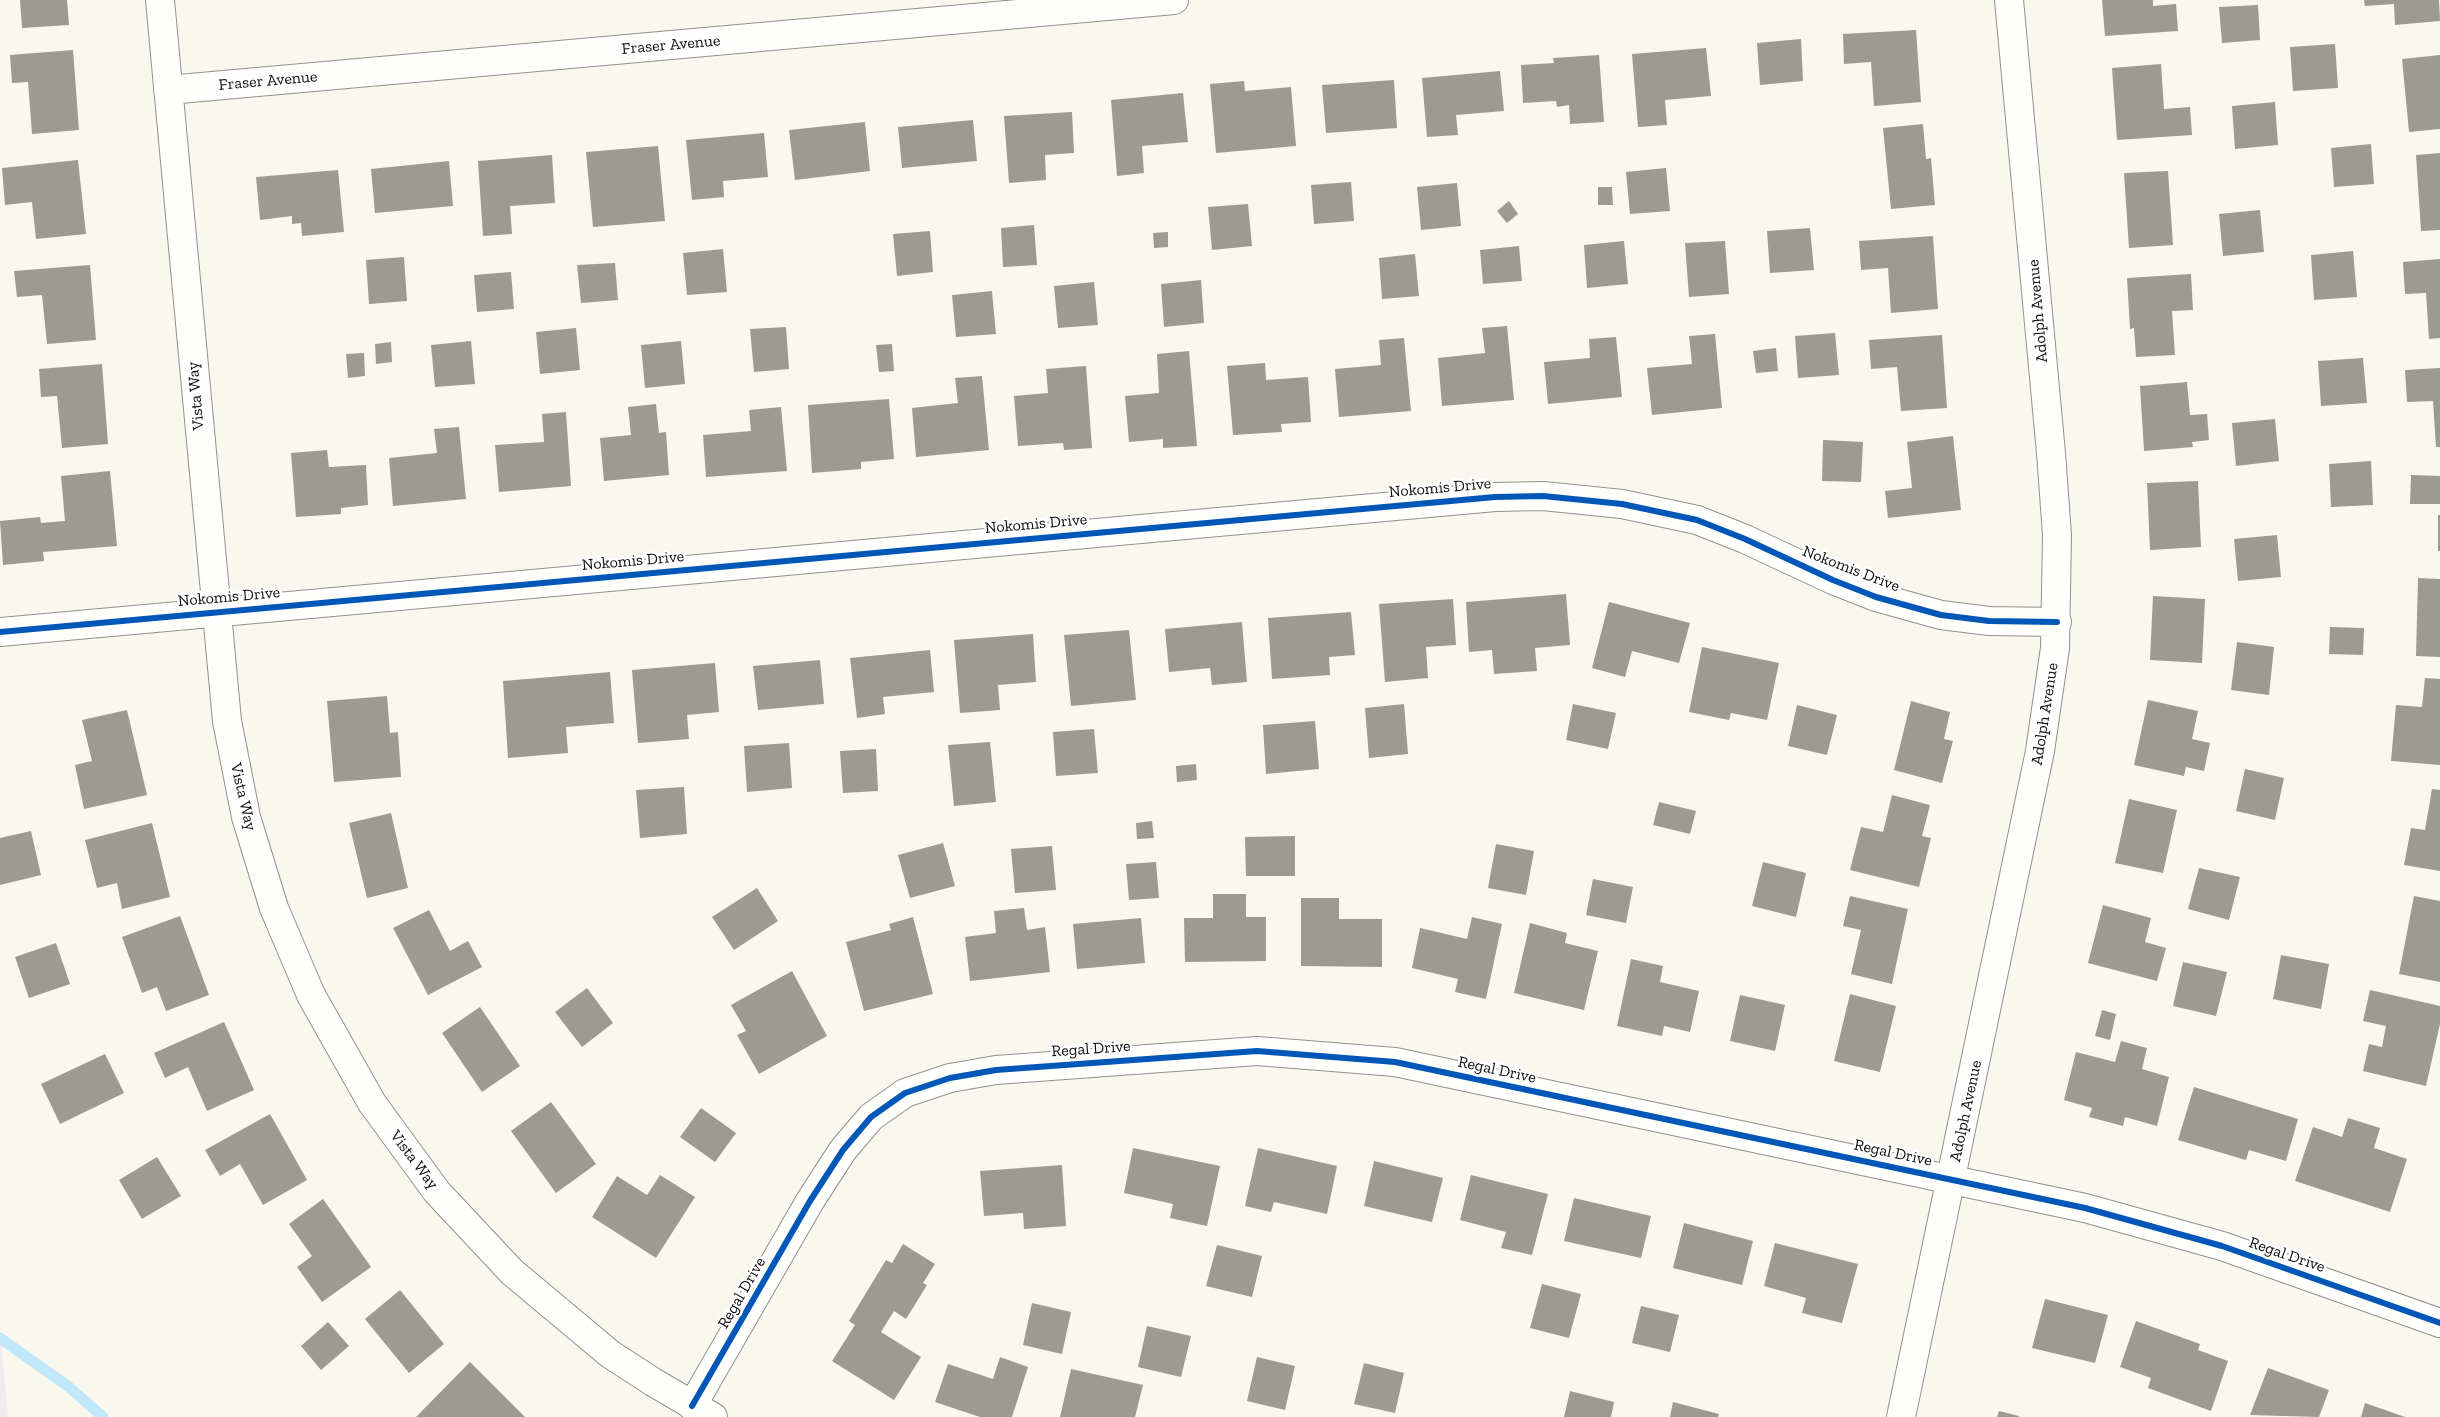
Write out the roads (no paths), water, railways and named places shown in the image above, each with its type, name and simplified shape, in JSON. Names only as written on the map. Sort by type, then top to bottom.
[{"type":"street","name":"Vista Way","points":[[160,0],[226,721],[246,817],[274,908],[311,994],[372,1103],[437,1192],[512,1272],[610,1354],[703,1411]]},
{"type":"street","name":"Fraser Avenue","points":[[168,90],[1174,0]]},
{"type":"street","name":"Adolph Avenue","points":[[1901,1417],[2040,751],[2053,674],[2056,622],[2057,535],[2052,453],[2009,0]]},
{"type":"street","name":"Nokomis Drive","points":[[0,632],[1485,498],[1543,496],[1622,504],[1697,520],[1745,539],[1859,590],[1941,614],[1989,621],[2056,622]]},
{"type":"street","name":"Regal Drive","points":[[703,1411],[810,1201],[843,1150],[871,1117],[904,1093],[950,1078],[1005,1070],[1257,1051],[1395,1062],[2085,1208],[2222,1246],[2440,1323]]},
{"type":"waterway","points":[[0,1338],[69,1387],[103,1417]]}]
